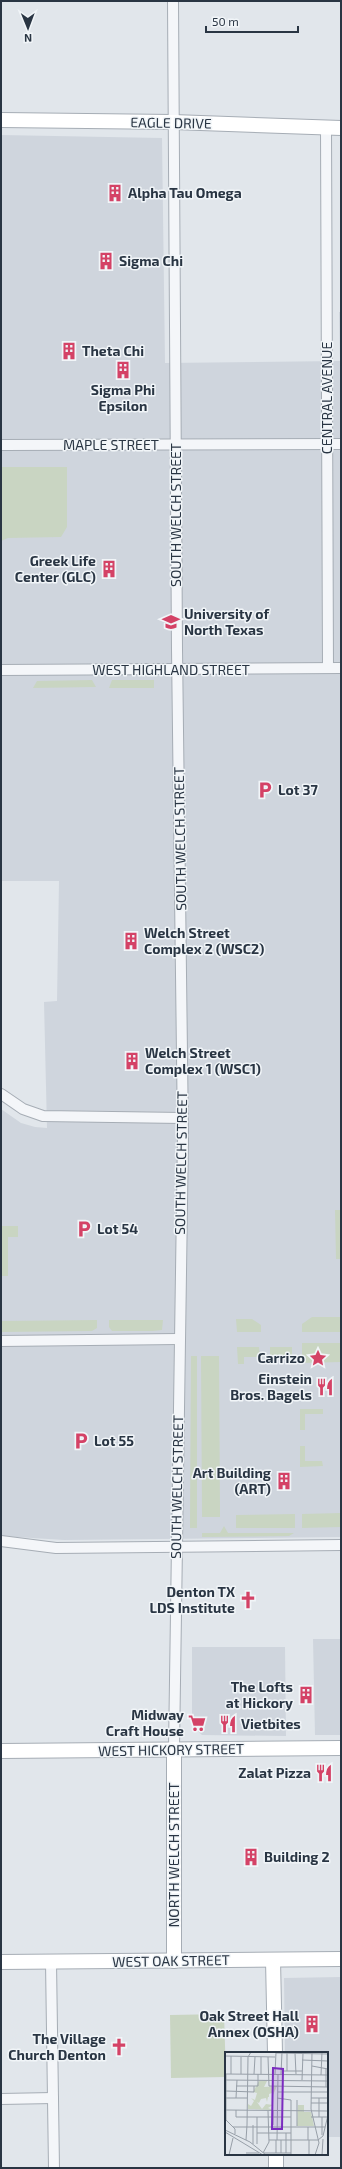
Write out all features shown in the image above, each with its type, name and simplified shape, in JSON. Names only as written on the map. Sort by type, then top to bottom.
[{"type":"main road","name":"EAGLE DRIVE","points":[[1,120],[173,122],[341,128]]},
{"type":"main road","name":"WEST HICKORY STREET","points":[[1,1751],[341,1748]]},
{"type":"main road","name":"NORTH WELCH STREET","points":[[174,1750],[174,1961]]},
{"type":"main road","name":"WEST OAK STREET","points":[[1,1962],[341,1959]]},
{"type":"main road","points":[[273,1960],[275,2052]]},
{"type":"main road","points":[[276,2155],[276,2168]]},
{"type":"street","name":"SOUTH WELCH STREET","points":[[172,1],[182,1118],[178,1339],[174,1750]]},
{"type":"street","name":"CENTRAL AVENUE","points":[[326,128],[328,668]]},
{"type":"street","name":"MAPLE STREET","points":[[1,445],[341,444]]},
{"type":"street","name":"WEST HIGHLAND STREET","points":[[1,670],[341,668]]},
{"type":"street","points":[[1,1094],[23,1109],[43,1116],[182,1118]]},
{"type":"street","points":[[1,1341],[178,1339]]},
{"type":"street","points":[[1,1541],[43,1548],[341,1545]]},
{"type":"street","points":[[51,1962],[54,2168]]},
{"type":"street","points":[[1,2099],[53,2098]]},
{"type":"shaded area","name":"University of North Texas","points":[[1,135],[162,138],[165,363],[340,361],[339,312],[341,312],[341,1537],[64,1540],[1,1536],[1,1109],[21,1123],[35,1127],[47,1128],[44,1002],[57,1001],[59,881],[1,881]]},
{"type":"shaded area","points":[[313,1639],[341,1639],[341,1735],[315,1735]]},
{"type":"shaded area","points":[[192,1647],[285,1647],[286,1736],[202,1735],[192,1726]]},
{"type":"shaded area","points":[[341,1977],[341,2137],[328,2137],[328,2052],[285,2052],[284,1978]]},
{"type":"green space","points":[[1,467],[67,467],[67,527],[61,537],[8,538],[1,541]]},
{"type":"green space","points":[[92,680],[96,687],[33,688],[37,681]]},
{"type":"green space","points":[[112,680],[154,680],[154,688],[109,688]]},
{"type":"green space","points":[[335,1210],[341,1210],[341,1259],[336,1259]]},
{"type":"green space","points":[[1,1226],[18,1226],[18,1237],[8,1237],[8,1276],[1,1276]]},
{"type":"green space","points":[[312,1317],[341,1317],[341,1332],[302,1332],[302,1324]]},
{"type":"green space","points":[[236,1319],[252,1319],[261,1325],[261,1332],[237,1332]]},
{"type":"green space","points":[[97,1320],[97,1328],[92,1331],[1,1332],[1,1321]]},
{"type":"green space","points":[[109,1320],[163,1320],[162,1330],[112,1331],[109,1327]]},
{"type":"green space","points":[[302,1343],[341,1343],[341,1362],[302,1363]]},
{"type":"green space","points":[[237,1347],[259,1347],[260,1357],[244,1357],[244,1364],[238,1364]]},
{"type":"green space","points":[[270,1347],[292,1347],[292,1356],[270,1356]]},
{"type":"green space","points":[[191,1356],[197,1356],[197,1528],[190,1528]]},
{"type":"green space","points":[[201,1356],[219,1356],[220,1517],[202,1517]]},
{"type":"green space","points":[[300,1409],[323,1409],[323,1414],[305,1414],[305,1430],[300,1430]]},
{"type":"green space","points":[[300,1446],[305,1446],[305,1461],[322,1461],[323,1466],[300,1467]]},
{"type":"green space","points":[[341,1513],[341,1527],[302,1528],[302,1514]]},
{"type":"green space","points":[[295,1514],[295,1528],[236,1528],[236,1515]]},
{"type":"green space","points":[[224,1526],[228,1533],[294,1533],[289,1536],[202,1537],[202,1533],[220,1533]]},
{"type":"green space","points":[[224,2014],[225,2077],[171,2078],[170,2015]]},
{"type":"place","name":"Alpha Tau Omega","points":[[115,193]]},
{"type":"place","name":"Sigma Chi","points":[[106,261]]},
{"type":"place","name":"Theta Chi","points":[[69,351]]},
{"type":"place","name":"Sigma Phi Epsilon","points":[[123,370]]},
{"type":"place","name":"Greek Life Center (GLC)","points":[[109,569]]},
{"type":"place","name":"University of North Texas","points":[[171,622]]},
{"type":"place","name":"Lot 37","points":[[265,790]]},
{"type":"place","name":"Welch Street Complex 2 (WSC2)","points":[[131,941]]},
{"type":"place","name":"Welch Street Complex 1 (WSC1)","points":[[132,1061]]},
{"type":"place","name":"Lot 54","points":[[84,1229]]},
{"type":"place","name":"Carrizo","points":[[318,1358]]},
{"type":"place","name":"Einstein Bros. Bagels","points":[[325,1387]]},
{"type":"place","name":"Lot 55","points":[[81,1441]]},
{"type":"place","name":"Art Building (ART)","points":[[284,1481]]},
{"type":"place","name":"Denton TX LDS Institute","points":[[248,1600]]},
{"type":"place","name":"The Lofts at Hickory","points":[[306,1695]]},
{"type":"place","name":"Midway Craft House","points":[[197,1723]]},
{"type":"place","name":"Vietbites","points":[[228,1724]]},
{"type":"place","name":"Zalat Pizza","points":[[324,1773]]},
{"type":"place","name":"Building 2","points":[[251,1857]]},
{"type":"place","name":"Oak Street Hall Annex (OSHA)","points":[[312,2024]]},
{"type":"place","name":"The Village Church Denton","points":[[119,2047]]}]
